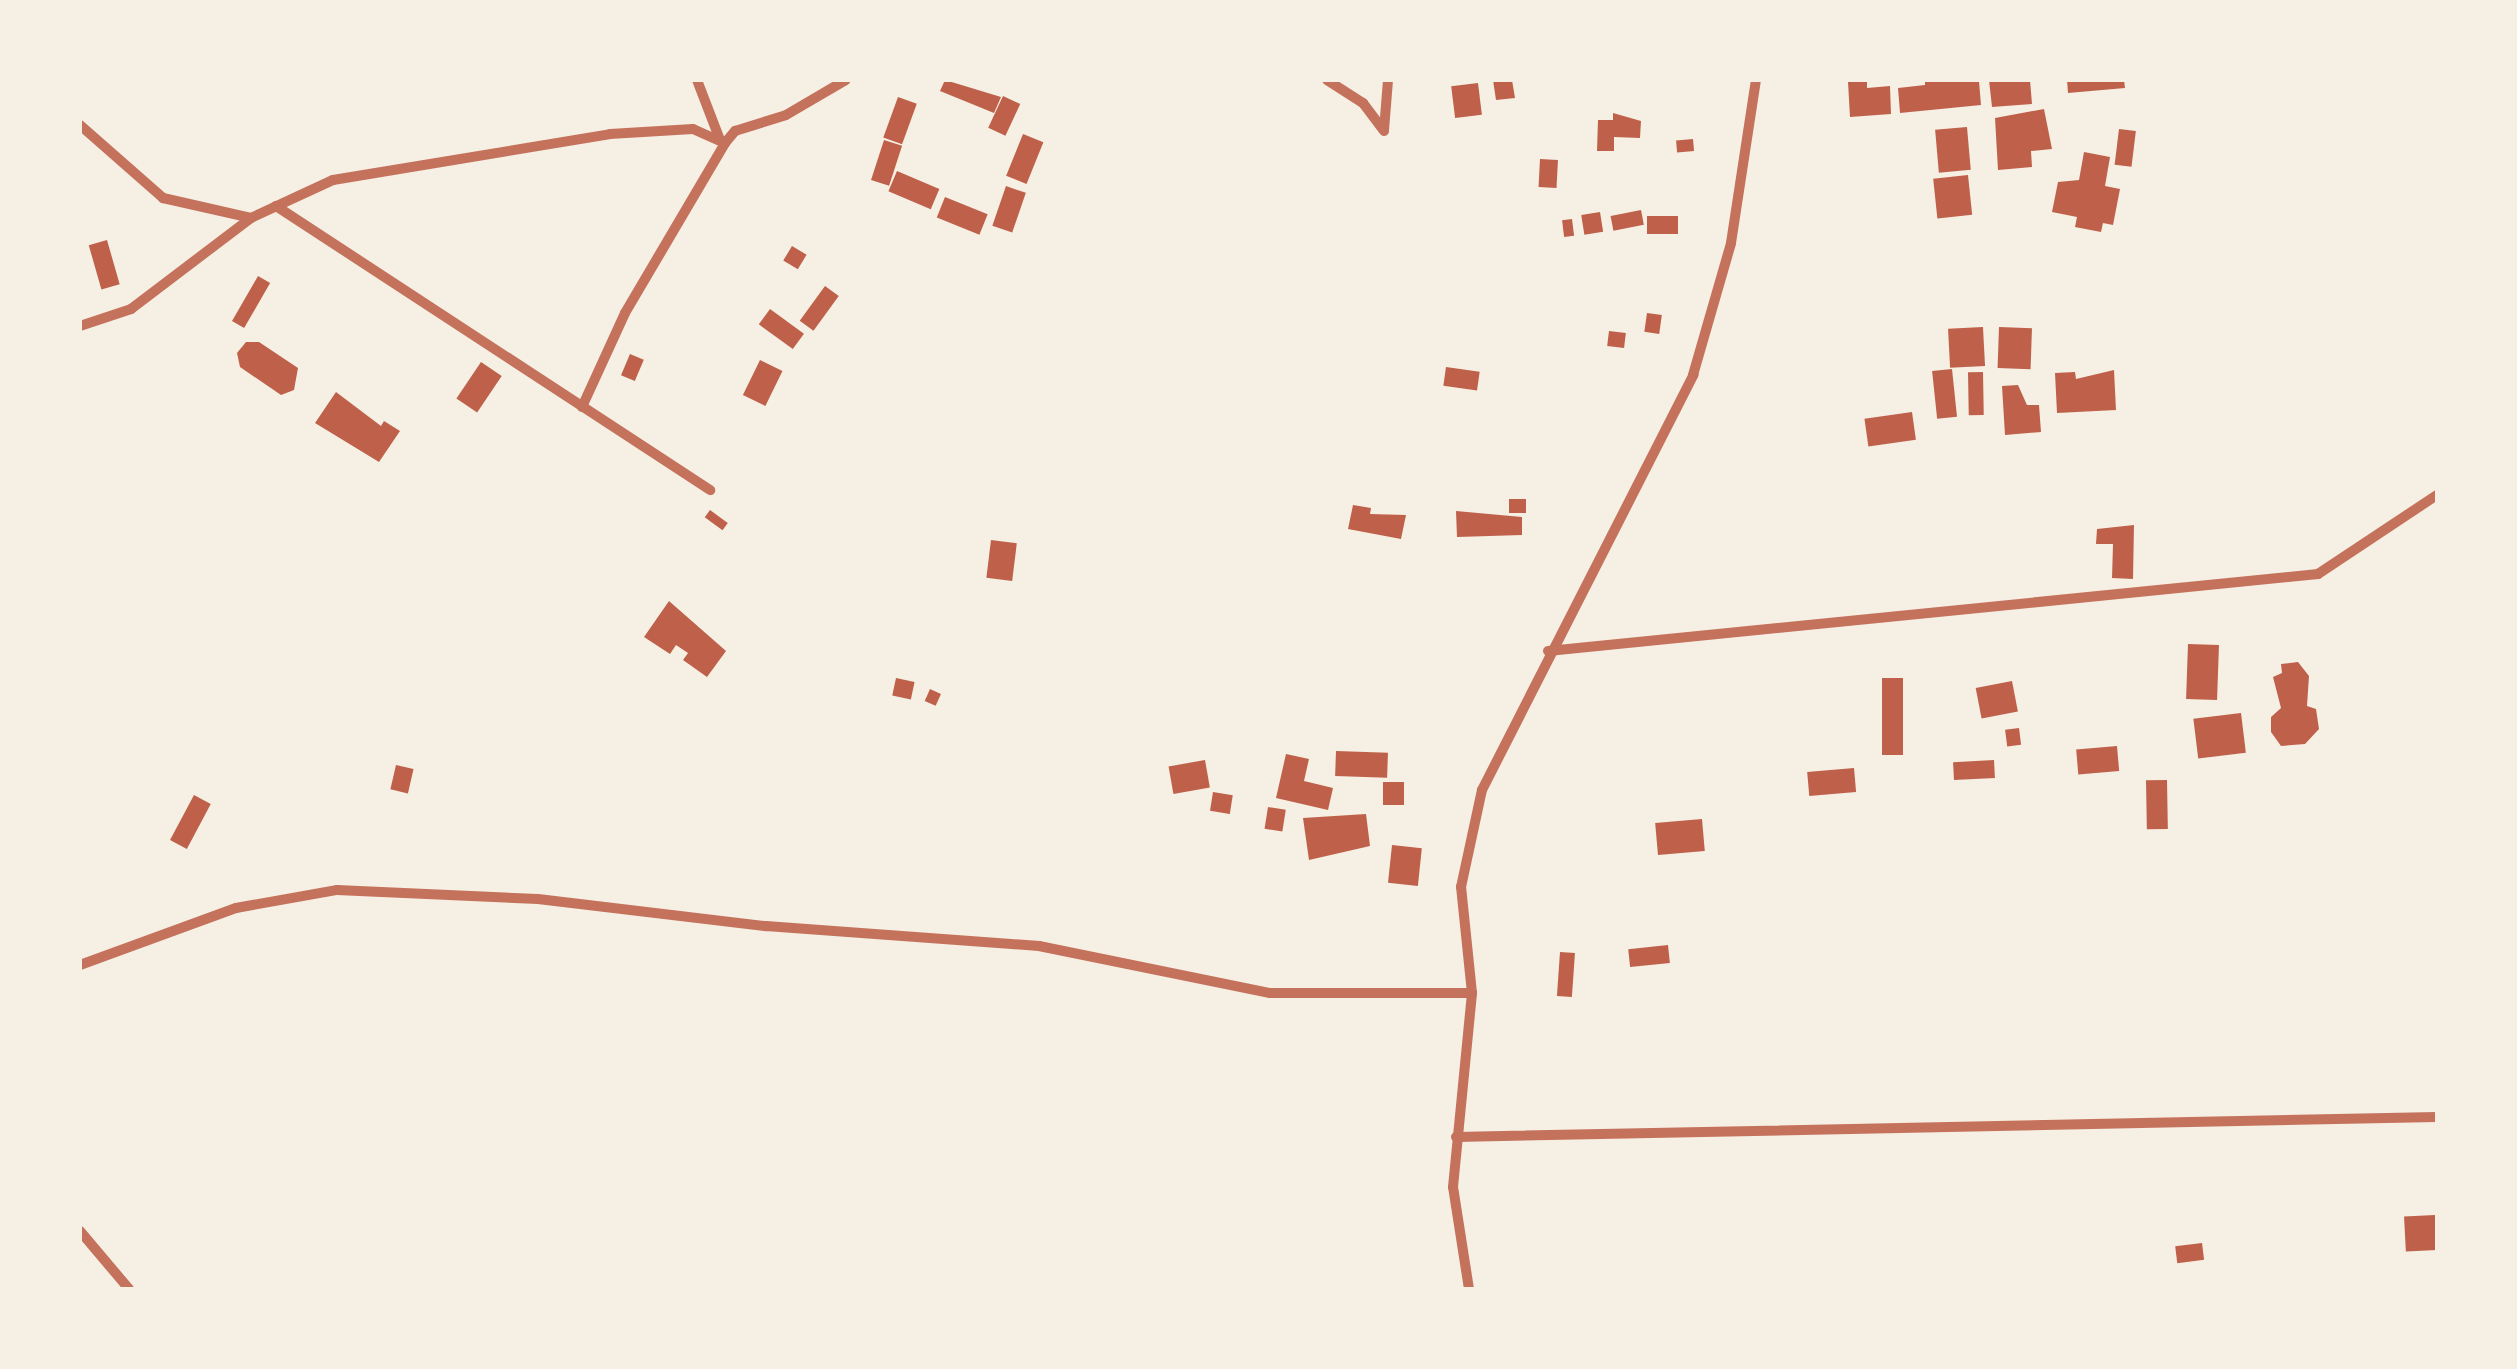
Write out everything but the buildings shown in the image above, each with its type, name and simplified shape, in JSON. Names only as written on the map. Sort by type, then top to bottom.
[{"type":"street","points":[[696,80],[722,142]]},
{"type":"street","points":[[582,407],[624,313],[722,142],[734,130],[786,115],[846,80]]},
{"type":"street","points":[[1327,80],[1363,103],[1384,131],[1388,80]]},
{"type":"street","points":[[1469,1289],[1453,1187],[1456,1137],[1466,1098],[1472,993],[1461,888],[1482,790],[1548,651],[1693,375],[1732,242],[1756,80]]},
{"type":"street","points":[[80,126],[163,198],[250,218]]},
{"type":"street","points":[[80,326],[143,302],[250,218],[333,180],[610,134],[693,129],[722,142]]},
{"type":"street","points":[[276,206],[710,490]]},
{"type":"street","points":[[1548,651],[2318,574],[2437,495]]},
{"type":"street","points":[[80,965],[236,908],[336,890],[538,898],[766,926],[1040,946],[1270,993],[1472,993]]},
{"type":"street","points":[[1456,1137],[2437,1117]]},
{"type":"street","points":[[80,1231],[129,1289]]}]
